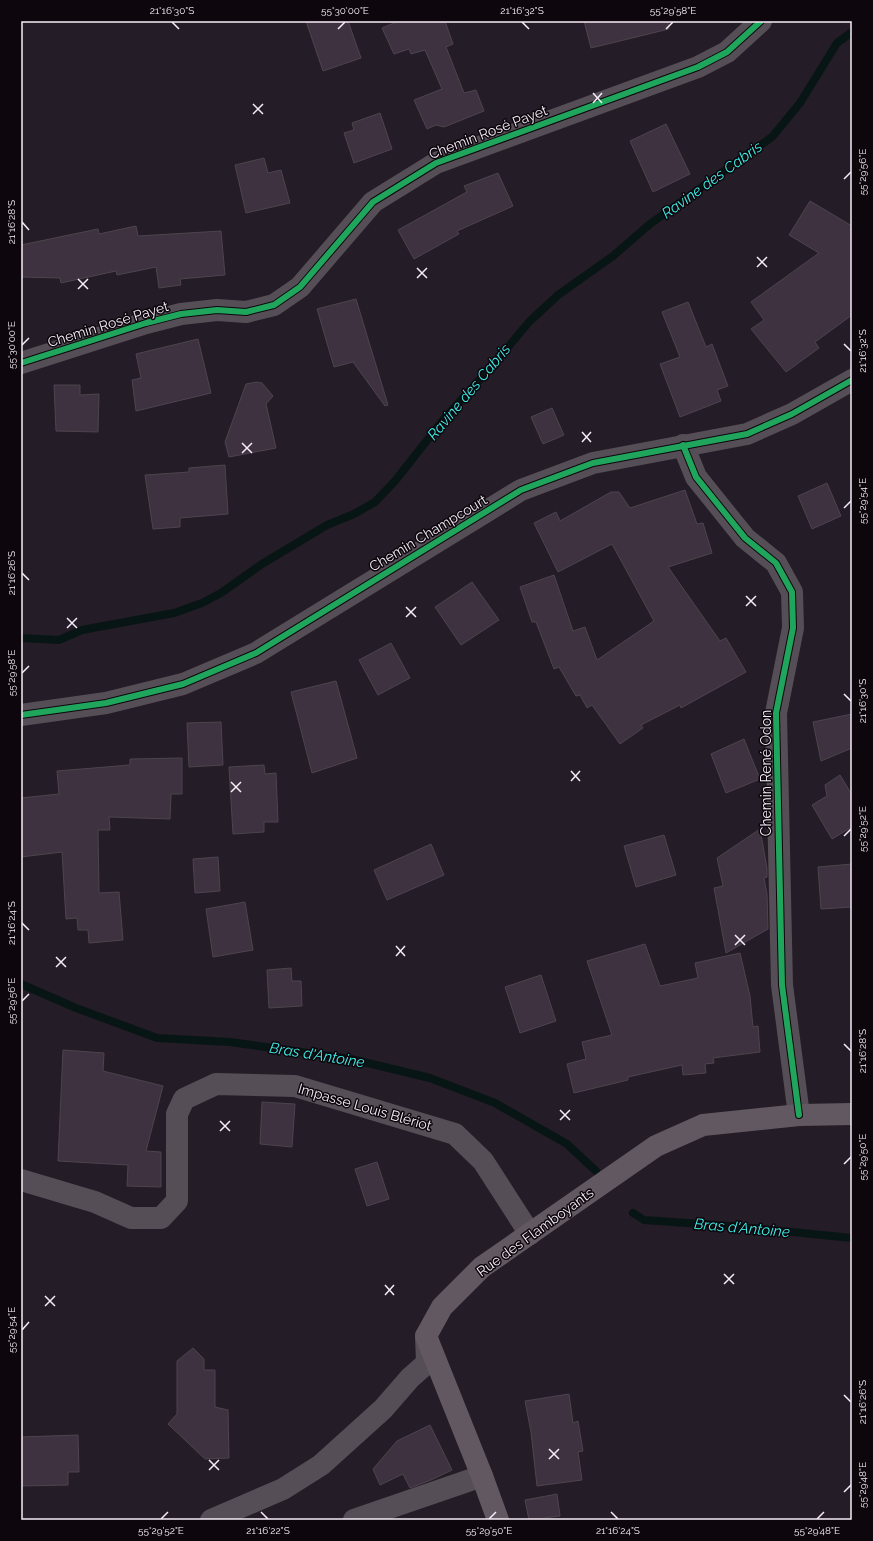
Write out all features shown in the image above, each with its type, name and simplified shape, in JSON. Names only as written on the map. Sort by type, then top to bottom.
[{"type":"main road","name":"Rue des Flamboyants","points":[[426,1336],[442,1308],[482,1267],[656,1146],[703,1125],[799,1115],[852,1114]]},
{"type":"main road","points":[[426,1336],[498,1520]]},
{"type":"street","name":"Chemin Rosé Payet","points":[[21,363],[146,323],[181,314],[217,310],[246,312],[274,305],[300,287],[373,202],[436,163],[698,67],[727,52],[761,21]]},
{"type":"street","name":"Chemin Champcourt","points":[[21,715],[106,703],[183,684],[256,653],[521,490],[593,462],[747,434],[792,414],[852,380]]},
{"type":"street","name":"Chemin René Odon","points":[[683,445],[696,477],[744,538],[776,563],[792,592],[792,628],[776,713],[782,985],[799,1115]]},
{"type":"street","name":"Impasse Louis Blériot","points":[[21,1180],[94,1202],[131,1218],[161,1218],[177,1201],[177,1114],[184,1099],[216,1084],[295,1086],[455,1134],[483,1161],[530,1234]]},
{"type":"street","points":[[211,1520],[284,1489],[321,1465],[378,1414],[410,1378],[427,1363],[426,1336]]},
{"type":"street","points":[[354,1520],[482,1476]]},
{"type":"building","points":[[306,21],[348,21],[361,58],[323,71]]},
{"type":"building","points":[[399,21],[445,21],[453,44],[446,47],[464,93],[476,90],[484,111],[444,127],[436,125],[427,129],[414,100],[442,89],[425,50],[411,54],[409,49],[394,54],[382,28]]},
{"type":"building","points":[[584,21],[668,21],[669,29],[591,48]]},
{"type":"building","points":[[380,113],[392,149],[354,163],[344,133],[354,130],[352,123]]},
{"type":"building","points":[[666,124],[690,174],[653,192],[630,141]]},
{"type":"building","points":[[264,158],[268,173],[281,170],[290,203],[246,213],[235,165]]},
{"type":"building","points":[[498,173],[513,206],[457,231],[459,234],[414,259],[398,230],[467,192],[464,186]]},
{"type":"building","points":[[810,201],[852,226],[852,315],[815,342],[819,348],[786,372],[751,329],[764,320],[751,302],[819,253],[789,235]]},
{"type":"building","points":[[136,226],[138,236],[221,231],[225,275],[180,279],[181,285],[159,288],[156,267],[117,275],[116,271],[61,283],[60,278],[21,277],[21,245],[98,229],[99,234]]},
{"type":"building","points":[[356,299],[388,405],[385,406],[353,362],[334,367],[317,309]]},
{"type":"building","points":[[688,302],[706,347],[712,344],[728,386],[717,390],[721,401],[680,417],[660,364],[680,357],[662,312]]},
{"type":"building","points":[[198,339],[211,393],[136,411],[132,380],[141,378],[136,354]]},
{"type":"building","points":[[256,382],[262,383],[273,396],[266,404],[276,448],[229,457],[225,442],[246,384]]},
{"type":"building","points":[[54,385],[80,385],[80,395],[99,394],[98,432],[56,431]]},
{"type":"building","points":[[552,408],[564,435],[543,444],[531,417]]},
{"type":"building","points":[[225,465],[228,514],[180,518],[180,527],[153,529],[145,475],[189,472],[189,468]]},
{"type":"building","points":[[827,483],[841,516],[812,529],[798,496]]},
{"type":"building","points":[[685,490],[697,524],[703,523],[712,553],[668,567],[720,641],[726,638],[746,672],[681,708],[680,705],[641,725],[643,728],[620,744],[592,705],[587,708],[580,695],[576,696],[559,667],[554,669],[536,622],[532,622],[520,587],[554,575],[573,631],[585,627],[597,660],[654,621],[612,544],[558,572],[534,523],[556,512],[560,521],[611,492],[619,492],[630,508]]},
{"type":"building","points":[[472,582],[499,620],[461,645],[435,607]]},
{"type":"building","points":[[391,643],[410,678],[378,695],[359,660]]},
{"type":"building","points":[[336,681],[357,758],[312,773],[291,692]]},
{"type":"building","points":[[852,714],[852,748],[821,761],[813,722]]},
{"type":"building","points":[[221,722],[223,765],[189,767],[187,723]]},
{"type":"building","points":[[744,739],[760,779],[726,793],[711,754]]},
{"type":"building","points":[[182,758],[182,794],[171,794],[170,819],[109,817],[110,830],[98,830],[99,893],[119,892],[123,940],[89,943],[88,930],[78,930],[77,918],[66,919],[62,852],[21,857],[21,798],[59,794],[57,771],[130,765],[130,759]]},
{"type":"building","points":[[264,765],[265,774],[276,773],[278,822],[264,822],[264,832],[233,834],[229,767]]},
{"type":"building","points":[[840,775],[852,795],[852,827],[832,839],[812,805],[827,796],[825,785]]},
{"type":"building","points":[[760,829],[767,868],[767,877],[764,878],[767,894],[768,929],[726,953],[714,888],[723,886],[717,858]]},
{"type":"building","points":[[664,835],[676,875],[636,887],[624,846]]},
{"type":"building","points":[[431,844],[444,875],[387,900],[374,870]]},
{"type":"building","points":[[218,857],[220,891],[195,893],[193,859]]},
{"type":"building","points":[[852,864],[852,907],[821,909],[818,867]]},
{"type":"building","points":[[245,902],[253,950],[213,957],[206,909]]},
{"type":"building","points":[[645,944],[660,986],[698,978],[695,963],[740,953],[750,996],[753,1027],[758,1026],[760,1052],[713,1058],[714,1063],[705,1064],[706,1073],[683,1075],[682,1065],[628,1077],[628,1080],[574,1093],[567,1064],[586,1059],[582,1042],[612,1035],[587,961]]},
{"type":"building","points":[[291,968],[292,981],[301,981],[302,1006],[269,1008],[267,970]]},
{"type":"building","points":[[541,975],[556,1021],[520,1033],[505,987]]},
{"type":"building","points":[[63,1050],[104,1053],[103,1071],[163,1086],[146,1151],[161,1152],[161,1187],[127,1186],[128,1165],[58,1161]]},
{"type":"building","points":[[262,1102],[295,1104],[292,1147],[260,1144]]},
{"type":"building","points":[[377,1162],[389,1199],[367,1206],[355,1169]]},
{"type":"building","points":[[193,1348],[204,1359],[204,1370],[215,1370],[215,1407],[228,1410],[229,1458],[205,1459],[168,1424],[177,1414],[177,1361]]},
{"type":"building","points":[[569,1394],[573,1423],[578,1421],[583,1451],[578,1452],[582,1480],[537,1486],[531,1432],[525,1401]]},
{"type":"building","points":[[430,1425],[452,1470],[410,1488],[403,1474],[380,1485],[373,1469],[397,1441]]},
{"type":"building","points":[[78,1435],[79,1472],[68,1472],[68,1485],[21,1486],[21,1437]]},
{"type":"building","points":[[557,1494],[560,1516],[529,1520],[525,1500]]},
{"type":"waterway","name":"Ravine des Cabris","points":[[21,638],[59,640],[82,630],[174,613],[202,603],[221,593],[262,564],[327,525],[354,514],[375,502],[395,481],[443,420],[492,366],[529,322],[558,295],[613,256],[650,224],[772,137],[800,103],[837,43],[852,32]]},
{"type":"waterway","name":"Bras d'Antoine","points":[[21,984],[76,1008],[157,1038],[230,1042],[351,1059],[430,1078],[495,1103],[567,1144],[596,1171]]},
{"type":"waterway","name":"Bras d'Antoine","points":[[633,1213],[644,1220],[731,1226],[852,1238]]},
{"type":"cycle path","points":[[21,363],[146,323],[181,314],[217,310],[246,312],[274,305],[300,287],[373,202],[436,163],[698,67],[727,52],[761,21]]},
{"type":"cycle path","points":[[21,715],[106,703],[183,684],[256,653],[521,490],[593,463],[747,434],[792,414],[852,380]]},
{"type":"cycle path","points":[[683,445],[696,477],[745,538],[776,563],[792,592],[793,628],[776,713],[782,985],[799,1115]]}]
